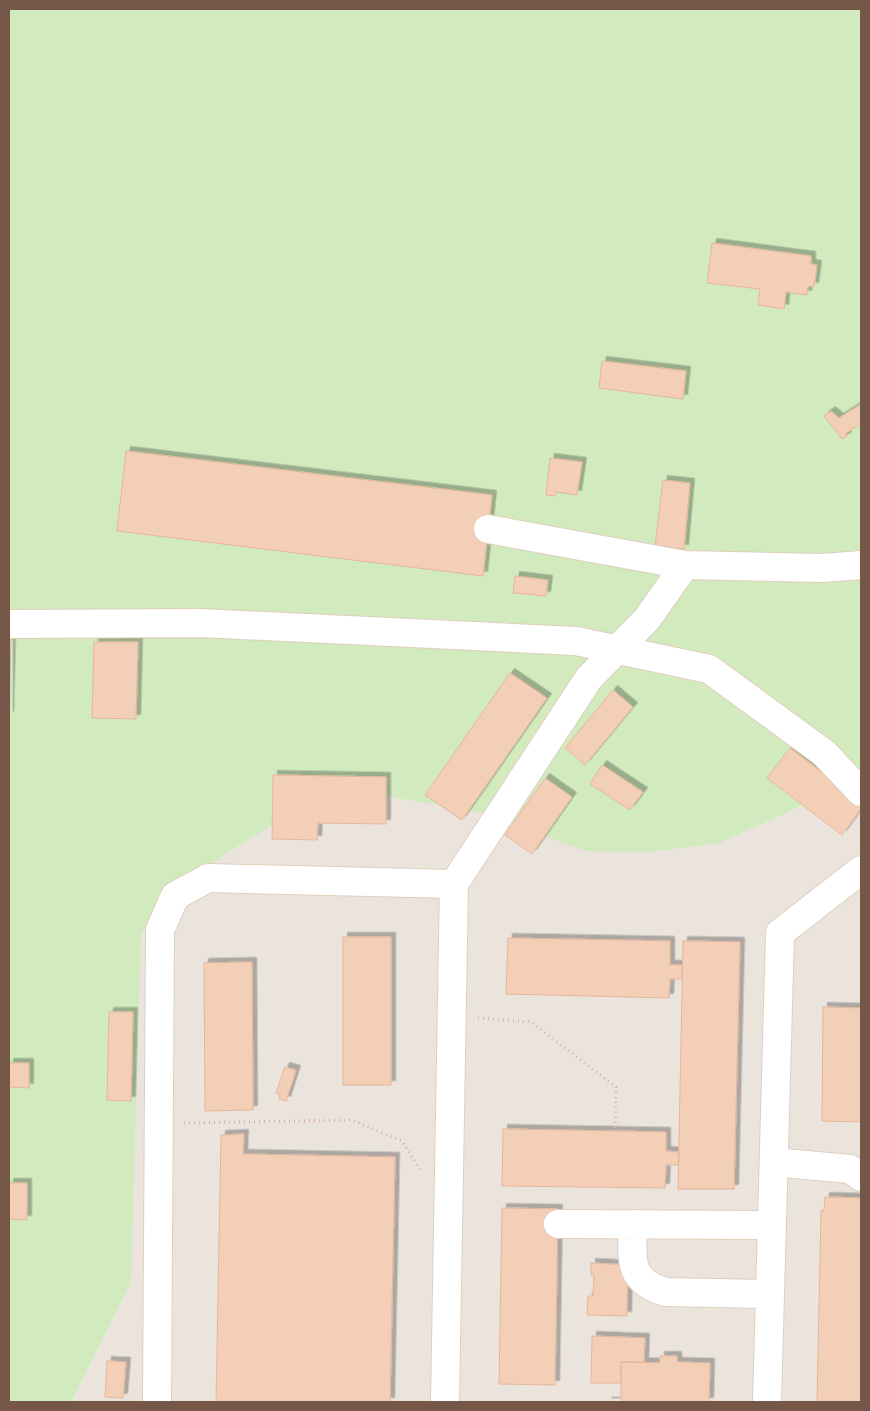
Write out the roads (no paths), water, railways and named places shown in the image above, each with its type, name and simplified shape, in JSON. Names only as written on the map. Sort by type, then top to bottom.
[{"type":"lane","points":[[488,529],[685,565],[823,568],[861,566]]},
{"type":"lane","points":[[445,1402],[454,884],[589,678],[647,619],[685,565]]},
{"type":"lane","points":[[9,624],[210,624],[576,641],[709,670],[824,753],[861,792]]},
{"type":"lane","points":[[767,1402],[780,933],[861,870]]},
{"type":"lane","points":[[157,1402],[160,930],[175,896],[208,878],[454,884]]},
{"type":"lane","points":[[774,1162],[850,1169],[861,1177]]},
{"type":"lane","points":[[558,1224],[772,1225]]},
{"type":"lane","points":[[634,1224],[632,1255],[636,1275],[649,1287],[665,1292],[770,1294]]}]
